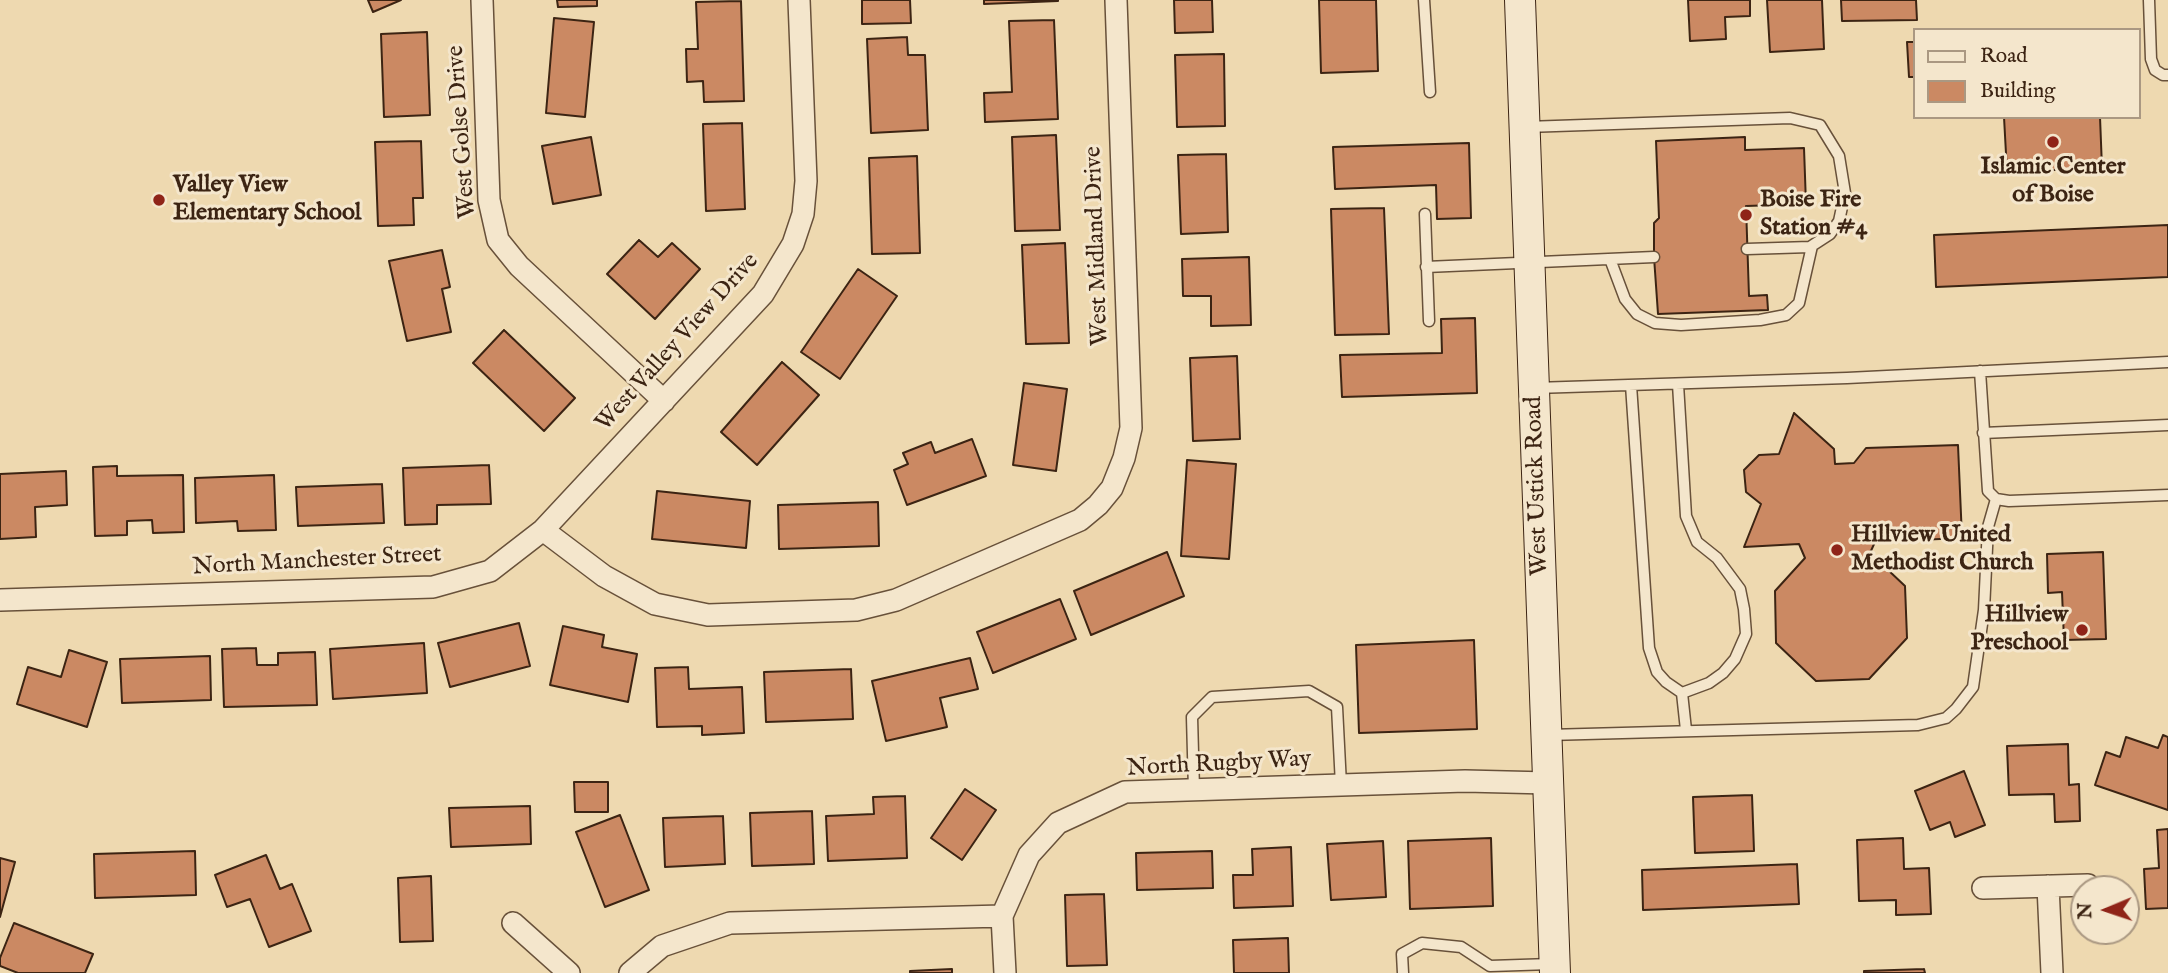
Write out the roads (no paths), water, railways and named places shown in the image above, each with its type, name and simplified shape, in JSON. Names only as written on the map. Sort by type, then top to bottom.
[{"type":"main road","name":"West Ustick Road","points":[[1520,0],[1554,968]]},
{"type":"street","name":"West Golse Drive","points":[[482,0],[489,200],[498,240],[519,266],[664,401]]},
{"type":"street","name":"West Valley View Drive","points":[[543,530],[763,294],[793,244],[803,214],[806,181],[799,0]]},
{"type":"street","name":"West Midland Drive","points":[[543,530],[604,576],[655,604],[708,615],[856,610],[896,600],[1080,520],[1098,505],[1112,488],[1124,458],[1131,428],[1116,0]]},
{"type":"street","name":"North Manchester Street","points":[[0,600],[433,587],[490,571],[543,530]]},
{"type":"street","name":"North Rugby Way","points":[[1002,916],[1029,855],[1058,823],[1125,792],[1465,781],[1548,783]]},
{"type":"street","points":[[1983,888],[2070,885]]},
{"type":"street","points":[[2048,886],[2052,973]]},
{"type":"street","points":[[630,973],[662,946],[730,923],[1002,916],[1005,973]]},
{"type":"street","points":[[513,923],[569,973]]},
{"type":"lane","points":[[1424,0],[1430,92]]},
{"type":"lane","points":[[2149,0],[2151,59],[2155,70],[2168,75]]},
{"type":"lane","points":[[1526,127],[1790,118],[1820,125],[1839,156],[1845,193],[1839,220],[1830,234],[1811,246],[1747,249]]},
{"type":"lane","points":[[1424,214],[1429,321]]},
{"type":"lane","points":[[1611,259],[1625,299],[1637,313],[1655,323],[1681,325],[1760,320],[1786,315],[1799,303],[1811,246]]},
{"type":"lane","points":[[1426,267],[1654,257]]},
{"type":"lane","points":[[1535,388],[2168,362]]},
{"type":"lane","points":[[1980,371],[1988,491],[1996,499],[2009,501],[2168,495]]},
{"type":"lane","points":[[1678,384],[1686,516],[1697,542],[1717,558],[1740,589],[1745,634],[1735,659],[1723,673],[1709,683],[1682,693]]},
{"type":"lane","points":[[1631,385],[1649,648],[1657,671],[1666,682],[1682,693],[1686,730]]},
{"type":"lane","points":[[1983,433],[2168,425]]},
{"type":"lane","points":[[1546,735],[1918,725],[1946,718],[1973,687],[1984,610],[1988,527],[1996,499]]},
{"type":"lane","points":[[1194,790],[1192,717],[1212,698],[1309,691],[1337,707],[1342,785]]},
{"type":"lane","points":[[1403,973],[1402,954],[1422,943],[1461,947],[1486,970],[1554,968]]},
{"type":"place","name":"Islamic Center of Boise","points":[[2053,142]]},
{"type":"place","name":"Valley View Elementary School","points":[[159,200]]},
{"type":"place","name":"Boise Fire Station #4","points":[[1746,215]]},
{"type":"place","name":"Hillview United Methodist Church","points":[[1837,550]]},
{"type":"place","name":"Hillview Preschool","points":[[2082,630]]}]
